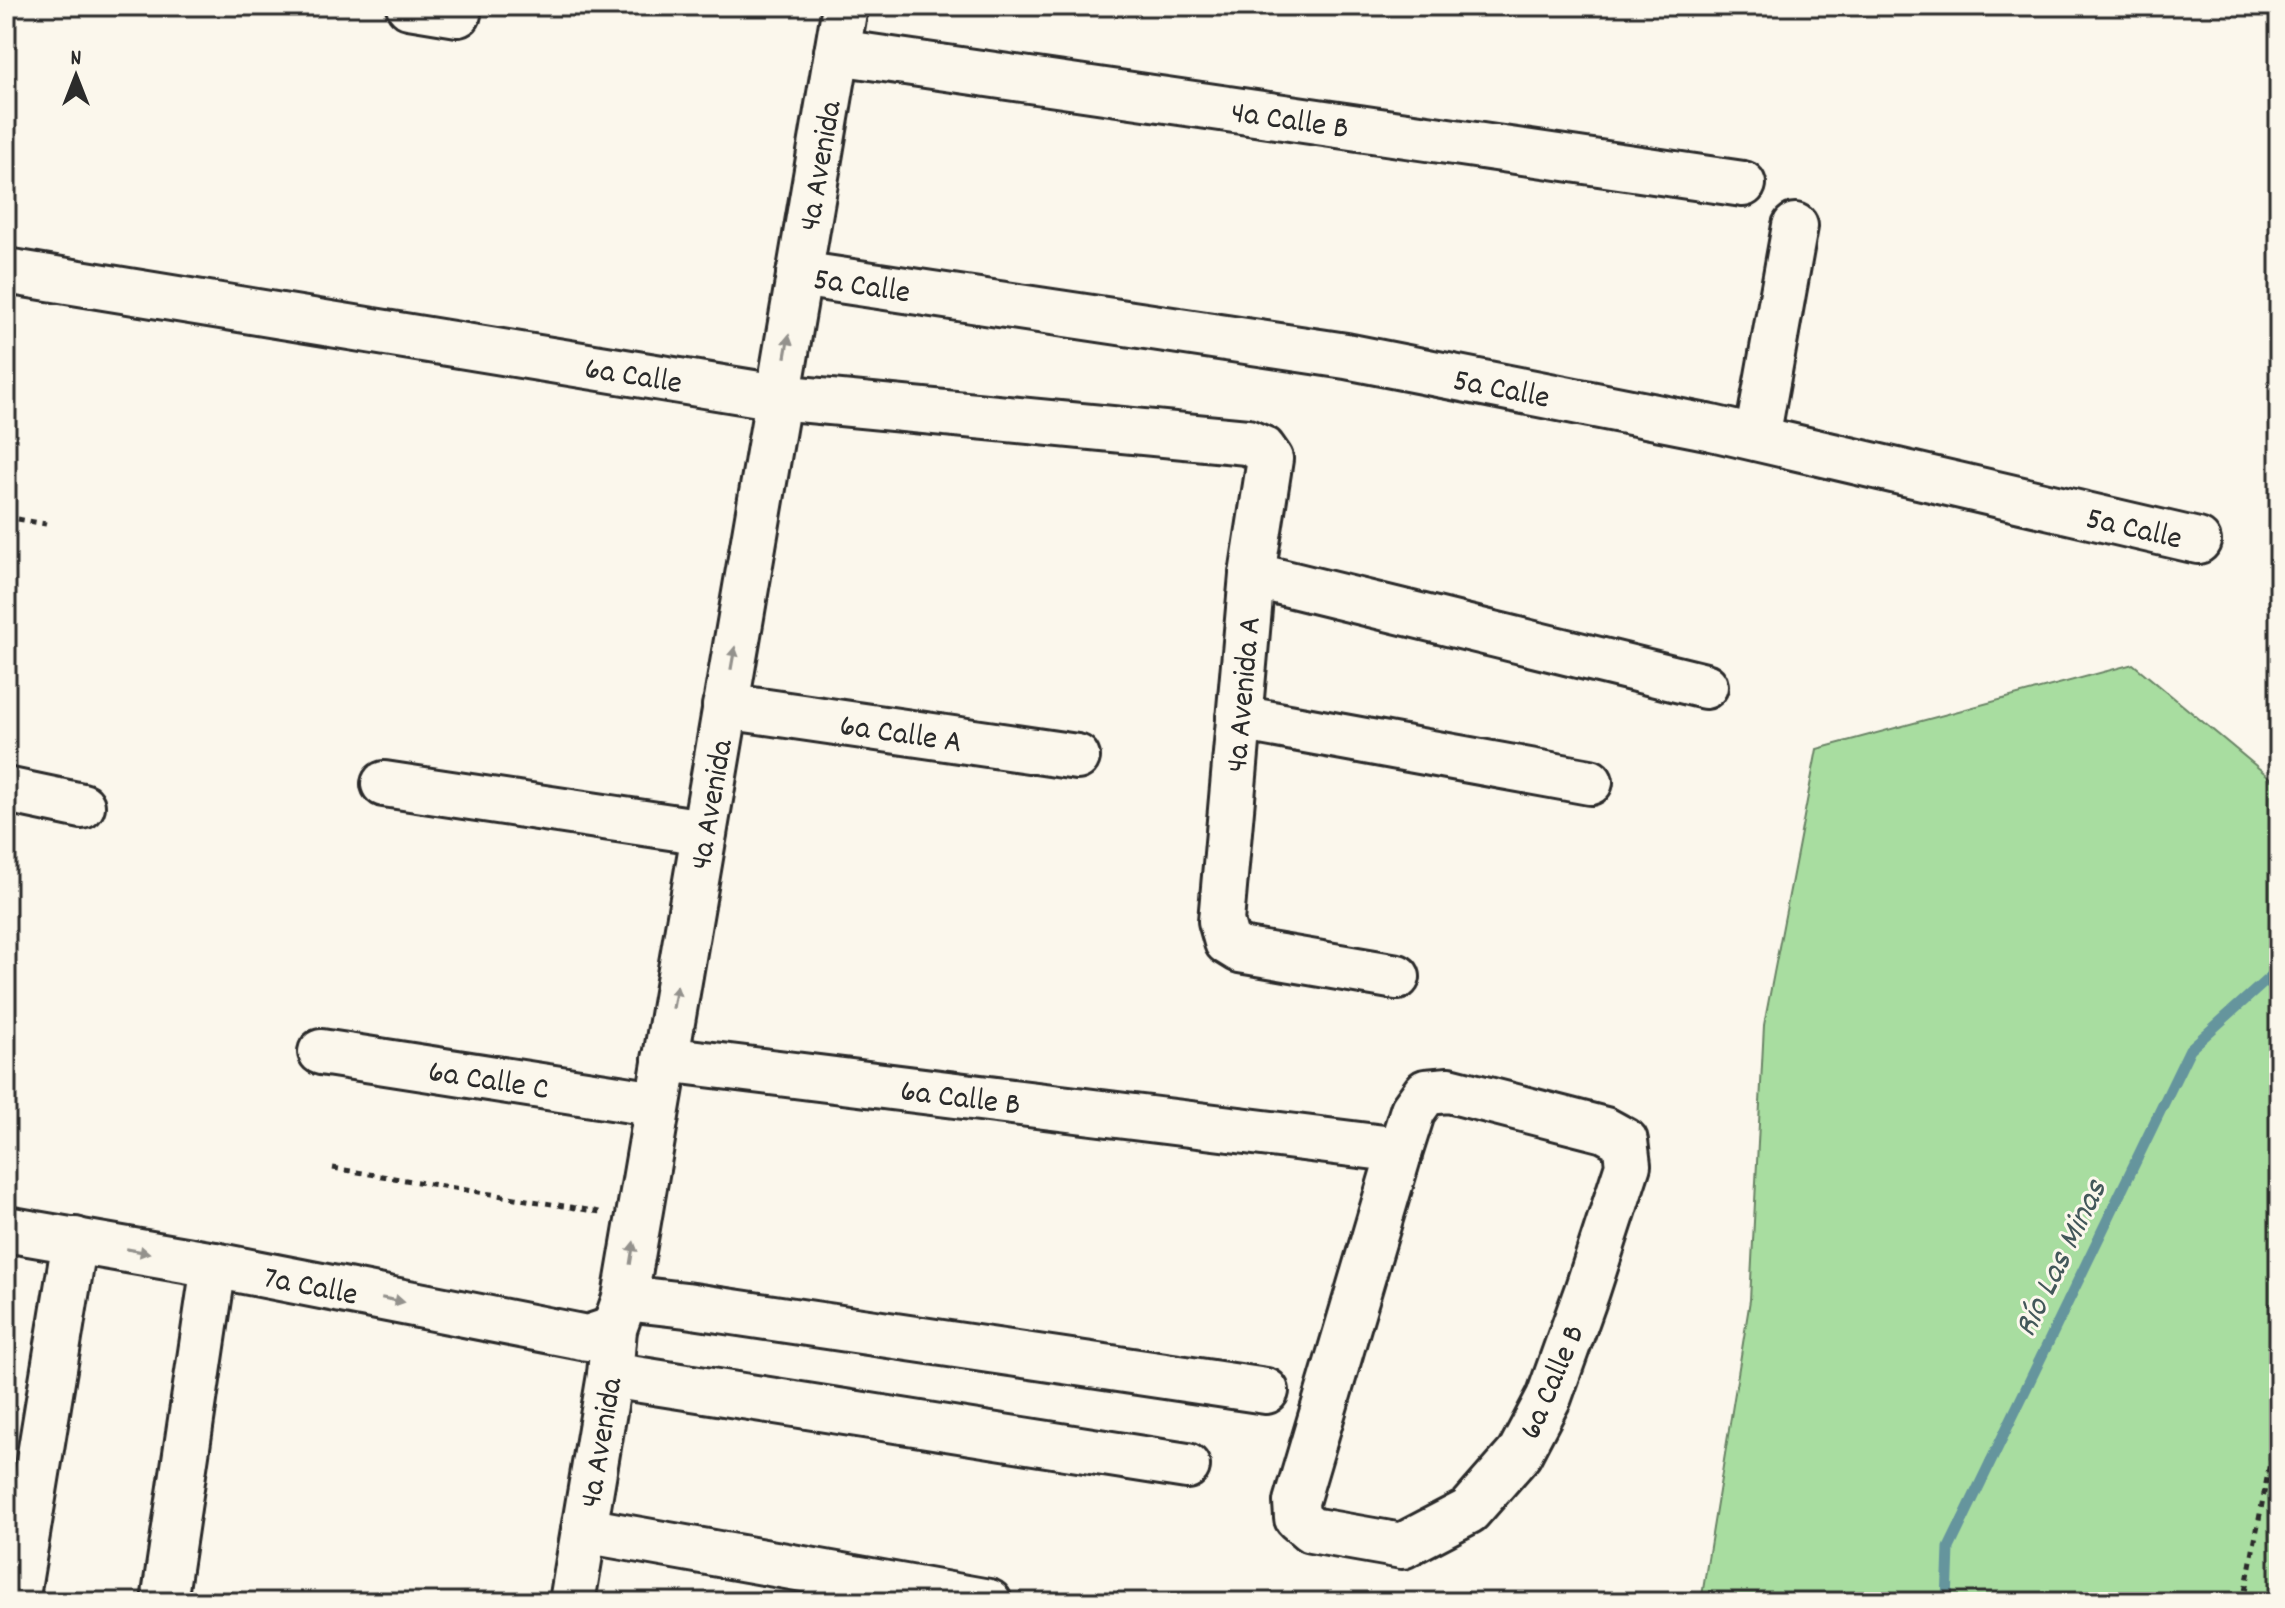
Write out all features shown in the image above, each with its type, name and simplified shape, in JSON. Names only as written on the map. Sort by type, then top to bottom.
[{"type":"street","points":[[409,6],[458,14]]},
{"type":"street","name":"4a Avenida","points":[[572,1602],[845,6]]},
{"type":"street","name":"4a Calle B","points":[[837,52],[1743,184]]},
{"type":"street","points":[[1757,438],[1795,226]]},
{"type":"street","name":"6a Calle","points":[[6,271],[778,397],[1247,442],[1263,449]]},
{"type":"street","name":"5a Calle","points":[[799,274],[1346,356],[1757,438],[2198,541]]},
{"type":"street","name":"4a Avenida A","points":[[1263,449],[1270,459],[1252,575],[1221,921],[1227,942],[1240,950],[1397,977]]},
{"type":"street","points":[[1252,575],[1705,686]]},
{"type":"street","name":"6a Calle A","points":[[725,706],[1077,757]]},
{"type":"street","points":[[1239,718],[1590,782]]},
{"type":"street","points":[[384,784],[704,832]]},
{"type":"street","points":[[6,790],[82,806]]},
{"type":"street","name":"6a Calle C","points":[[321,1052],[657,1104]]},
{"type":"street","name":"6a Calle B","points":[[665,1059],[1384,1148],[1399,1154]]},
{"type":"street","name":"6a Calle B","points":[[1449,1090],[1605,1130],[1625,1141],[1628,1165],[1549,1397],[1519,1454],[1469,1511],[1402,1546],[1311,1530],[1297,1518],[1296,1502],[1399,1154],[1413,1110],[1426,1092],[1449,1090]]},
{"type":"street","name":"7a Calle","points":[[6,1229],[214,1265],[587,1338],[620,1314],[702,1308],[1266,1391]]},
{"type":"street","points":[[16,1602],[75,1240]]},
{"type":"street","points":[[164,1602],[214,1265]]},
{"type":"street","points":[[610,1375],[1187,1466]]},
{"type":"street","points":[[584,1530],[989,1602]]},
{"type":"path","points":[[6,517],[46,524]]},
{"type":"path","points":[[333,1168],[638,1218]]},
{"type":"path","points":[[2243,1602],[2279,1416]]},
{"type":"green space","points":[[2133,664],[2279,785],[2279,1602],[1701,1602],[1750,1300],[1764,1025],[1817,749]]},
{"type":"waterway","name":"Río Las Minas","points":[[1947,1602],[1949,1548],[2190,1049],[2279,969]]}]
